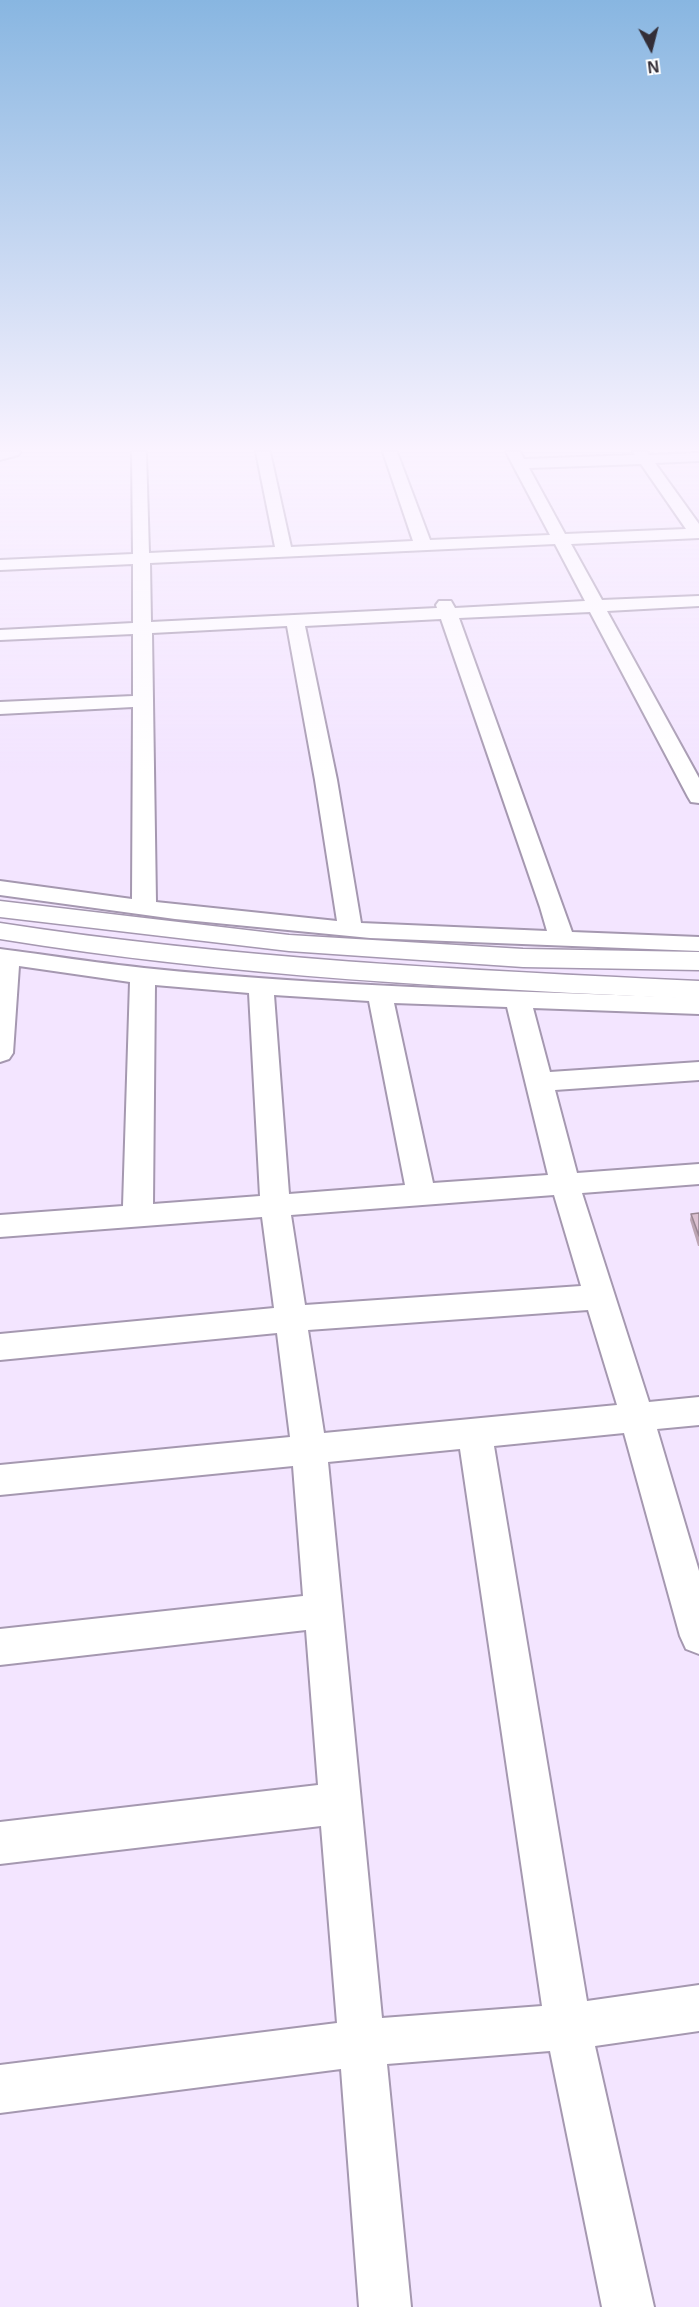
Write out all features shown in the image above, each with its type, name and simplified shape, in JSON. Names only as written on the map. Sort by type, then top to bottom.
[{"type":"main road","points":[[0,909],[289,943],[523,958],[699,961]]},
{"type":"main road","points":[[2,948],[316,970],[699,990]]},
{"type":"street","points":[[0,565],[125,560]]},
{"type":"street","points":[[141,560],[144,908]]},
{"type":"street","points":[[571,560],[699,797]]},
{"type":"street","points":[[594,603],[699,594]]},
{"type":"street","points":[[0,635],[142,624],[447,609],[699,601]]},
{"type":"street","points":[[0,627],[296,621],[447,609]]},
{"type":"street","points":[[447,609],[552,907],[561,940]]},
{"type":"street","points":[[296,621],[326,780],[350,929]]},
{"type":"street","points":[[0,708],[143,701]]},
{"type":"street","points":[[0,888],[144,908],[350,929],[699,945]]},
{"type":"street","points":[[0,1053],[2,948],[143,976],[261,986],[380,994],[699,1006]]},
{"type":"street","points":[[138,1216],[143,976]]},
{"type":"street","points":[[261,986],[275,1205],[309,1449],[385,2307]]},
{"type":"street","points":[[380,994],[421,1194]]},
{"type":"street","points":[[518,999],[565,1184],[637,1417],[699,1636]]},
{"type":"street","points":[[539,1082],[699,1071]]},
{"type":"street","points":[[0,1226],[699,1174]]},
{"type":"street","points":[[0,1347],[291,1319],[600,1297]]},
{"type":"street","points":[[0,1480],[699,1411]]},
{"type":"street","points":[[475,1433],[568,2027],[628,2307]]},
{"type":"street","points":[[0,1647],[323,1611]]},
{"type":"street","points":[[0,1843],[340,1803]]},
{"type":"street","points":[[0,2089],[362,2043],[568,2027],[699,2008]]},
{"type":"building","points":[[699,1213],[699,1236],[691,1214]]}]
